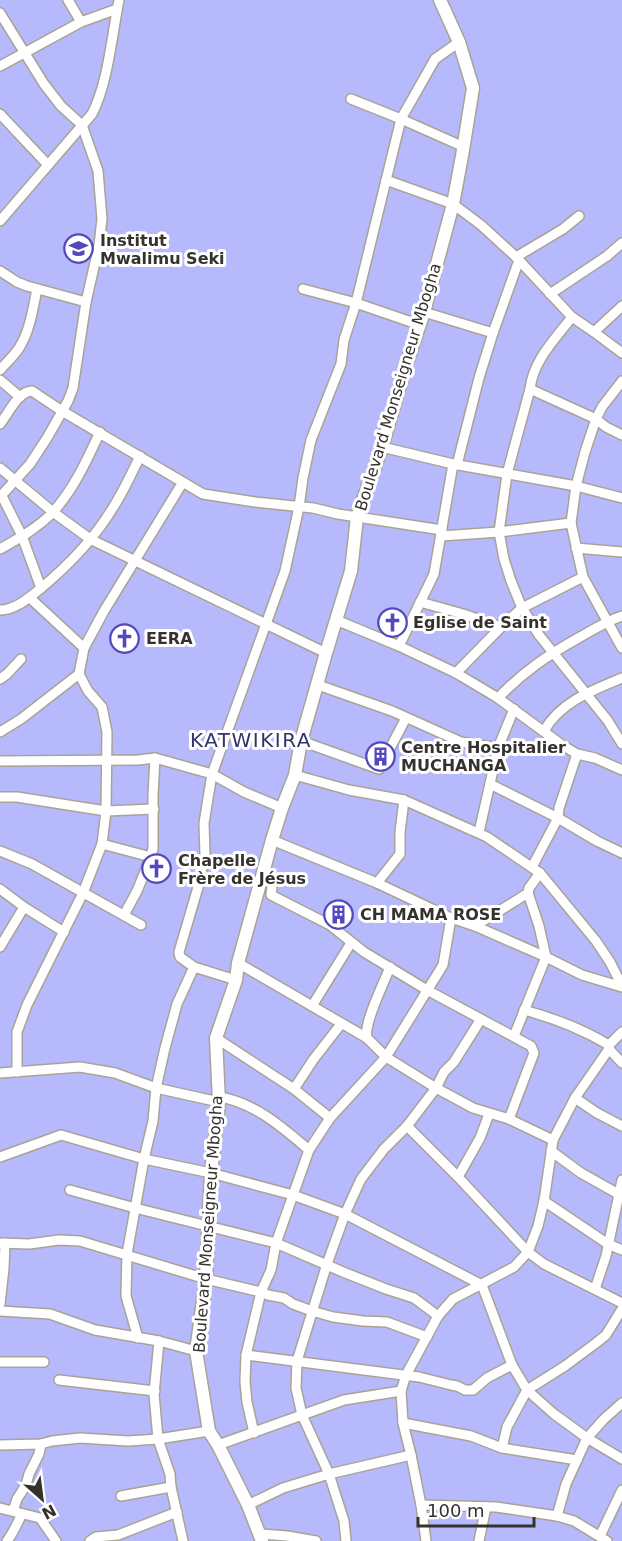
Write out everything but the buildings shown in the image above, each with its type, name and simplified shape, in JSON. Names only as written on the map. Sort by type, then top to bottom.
[{"type":"street","points":[[68,0],[81,22]]},
{"type":"street","name":"Boulevard Monseigneur Mbogha","points":[[262,1538],[248,1504],[209,1431],[196,1351],[206,1279],[219,1100],[216,1038],[236,980],[238,963],[261,878],[294,776],[301,741],[351,571],[357,517],[382,447],[424,312],[453,204],[472,88],[459,42],[440,0]]},
{"type":"street","points":[[0,66],[81,22],[118,5]]},
{"type":"street","points":[[0,221],[92,114],[103,83],[118,5]]},
{"type":"street","points":[[0,13],[44,84],[61,106],[82,126],[98,171],[102,219],[73,388],[68,401],[30,464],[1,497],[22,536],[41,588]]},
{"type":"street","points":[[236,980],[194,967],[180,957],[179,952],[201,877],[205,855],[204,823],[212,774],[285,571],[311,440],[341,364],[344,340],[356,303],[401,119],[435,58],[459,42]]},
{"type":"street","points":[[351,99],[464,147]]},
{"type":"street","points":[[0,114],[48,165]]},
{"type":"street","points":[[386,180],[453,204],[518,258],[572,318],[622,353]]},
{"type":"street","points":[[399,646],[434,574],[455,464],[479,378],[518,258],[579,216]]},
{"type":"street","points":[[550,294],[607,256],[622,243]]},
{"type":"street","points":[[0,271],[17,282],[86,302]]},
{"type":"street","points":[[0,370],[23,342],[37,289]]},
{"type":"street","points":[[303,289],[356,303],[420,325]]},
{"type":"street","points":[[594,332],[622,306]]},
{"type":"street","points":[[424,312],[493,333]]},
{"type":"street","points":[[572,318],[546,350],[531,379],[507,474],[499,532],[504,559],[522,608],[539,635],[608,721],[622,744]]},
{"type":"street","points":[[0,380],[20,397]]},
{"type":"street","points":[[622,381],[602,407],[596,419],[576,486],[571,523],[583,577],[622,648]]},
{"type":"street","points":[[530,389],[596,419],[622,435]]},
{"type":"street","points":[[0,424],[20,397],[27,391],[32,391],[203,494],[313,508],[442,533],[499,532],[571,523]]},
{"type":"street","points":[[0,549],[22,536],[53,512],[86,464],[100,432]]},
{"type":"street","points":[[382,447],[455,464],[576,486],[622,498]]},
{"type":"street","points":[[0,610],[13,607],[30,598],[66,567],[114,506],[140,456]]},
{"type":"street","points":[[0,468],[90,539],[326,653]]},
{"type":"street","points":[[0,732],[21,719],[78,674],[84,648],[104,611],[183,482]]},
{"type":"street","points":[[576,548],[622,552]]},
{"type":"street","points":[[456,673],[522,608],[583,577]]},
{"type":"street","points":[[30,598],[84,648]]},
{"type":"street","points":[[420,602],[501,627]]},
{"type":"street","points":[[498,698],[518,678],[552,652],[607,621],[622,616]]},
{"type":"street","points":[[336,620],[456,673],[498,698],[577,754],[595,758],[622,770]]},
{"type":"street","points":[[0,679],[8,674],[21,659]]},
{"type":"street","points":[[17,1072],[17,1032],[27,1005],[83,893],[102,844],[106,811],[107,732],[102,707],[88,691],[78,674]]},
{"type":"street","points":[[544,730],[549,721],[561,710],[586,693],[622,678]]},
{"type":"street","points":[[318,685],[392,711],[460,742],[498,748]]},
{"type":"street","points":[[479,832],[498,748],[514,709]]},
{"type":"street","points":[[301,741],[379,769],[406,718]]},
{"type":"street","points":[[514,1036],[546,957],[528,893],[529,888],[558,818],[577,754]]},
{"type":"street","points":[[124,915],[138,891],[153,848],[155,758]]},
{"type":"street","points":[[0,760],[155,758],[212,774],[244,792],[282,808]]},
{"type":"street","points":[[294,776],[349,790],[404,800],[479,832],[536,870],[596,941],[622,986]]},
{"type":"street","points":[[490,784],[622,853]]},
{"type":"street","points":[[0,797],[17,797],[106,811],[154,809]]},
{"type":"street","points":[[378,883],[400,854],[404,800]]},
{"type":"street","points":[[272,840],[378,883],[451,918],[475,926],[582,975],[622,986]]},
{"type":"street","points":[[102,844],[151,857]]},
{"type":"street","points":[[0,851],[32,864],[141,925]]},
{"type":"street","points":[[261,878],[271,882],[271,895],[330,925],[364,952],[427,990],[531,1046],[534,1053],[508,1119]]},
{"type":"street","points":[[0,889],[64,932]]},
{"type":"street","points":[[475,926],[528,893]]},
{"type":"street","points":[[0,947],[24,907]]},
{"type":"street","points":[[254,1433],[246,1392],[246,1355],[261,1292],[271,1270],[276,1243],[309,1150],[330,1118],[386,1057],[443,965],[451,918]]},
{"type":"street","points":[[312,1006],[351,943]]},
{"type":"street","points":[[238,963],[366,1038],[386,1057],[436,1088],[473,1108],[508,1119],[553,1140]]},
{"type":"street","points":[[138,1338],[126,1296],[127,1254],[165,1048],[177,1004],[194,967]]},
{"type":"street","points":[[366,1038],[365,1033],[370,1014],[390,967]]},
{"type":"street","points":[[524,1010],[549,1016],[586,1032],[609,1047],[622,1064]]},
{"type":"street","points":[[346,1541],[344,1521],[329,1474],[302,1415],[296,1388],[297,1362],[327,1264],[345,1214],[361,1179],[436,1088],[444,1072],[454,1062],[481,1019]]},
{"type":"street","points":[[294,1089],[341,1024]]},
{"type":"street","points":[[426,1541],[421,1505],[403,1424],[401,1391],[406,1375],[438,1316],[453,1299],[514,1267],[528,1252],[544,1201],[553,1140],[574,1098],[622,1032]]},
{"type":"street","points":[[216,1038],[294,1089],[330,1118]]},
{"type":"street","points":[[0,1073],[80,1067],[115,1073],[156,1088],[242,1104],[272,1119],[309,1150]]},
{"type":"street","points":[[574,1098],[622,1126]]},
{"type":"street","points":[[458,1178],[480,1138],[489,1114]]},
{"type":"street","points":[[407,1126],[528,1252],[544,1264],[622,1303]]},
{"type":"street","points":[[0,1157],[61,1135],[144,1159],[212,1173],[293,1195],[345,1214],[482,1285],[512,1365],[527,1390],[554,1414],[622,1460]]},
{"type":"street","points":[[551,1151],[581,1173],[621,1195]]},
{"type":"street","points":[[595,1289],[621,1195],[622,1180]]},
{"type":"street","points":[[70,1190],[276,1243],[386,1289],[414,1298],[438,1316]]},
{"type":"street","points":[[544,1201],[608,1244],[622,1250]]},
{"type":"street","points":[[0,1304],[4,1268],[2,1243],[80,1241],[206,1279],[284,1298],[293,1304],[333,1317],[387,1322],[427,1337]]},
{"type":"street","points":[[502,1448],[507,1427],[527,1390],[565,1366],[606,1335],[622,1309]]},
{"type":"street","points":[[0,1311],[50,1314],[95,1330],[159,1341],[196,1351]]},
{"type":"street","points":[[159,1341],[155,1391],[158,1439],[170,1474],[183,1541]]},
{"type":"street","points":[[246,1355],[419,1377],[465,1390],[473,1390],[487,1378],[512,1365]]},
{"type":"street","points":[[0,1362],[44,1362]]},
{"type":"street","points":[[59,1380],[155,1391]]},
{"type":"street","points":[[218,1445],[344,1400],[401,1391]]},
{"type":"street","points":[[557,1516],[566,1484],[587,1438],[622,1403]]},
{"type":"street","points":[[403,1424],[471,1436],[502,1448],[577,1460]]},
{"type":"street","points":[[0,1445],[41,1444],[80,1438],[128,1441],[158,1439],[209,1431]]},
{"type":"street","points":[[7,1541],[13,1533],[18,1512],[17,1500],[26,1485],[41,1444]]},
{"type":"street","points":[[248,1504],[283,1488],[329,1474],[411,1455]]},
{"type":"street","points":[[121,1496],[171,1487]]},
{"type":"street","points":[[421,1505],[496,1507],[557,1516],[574,1521],[604,1539],[622,1490]]},
{"type":"street","points":[[479,1541],[486,1507]]},
{"type":"street","points":[[0,1508],[40,1518],[56,1541]]},
{"type":"street","points":[[90,1541],[96,1537],[118,1535],[177,1512]]},
{"type":"street","points":[[262,1538],[287,1536],[316,1541]]},
{"type":"shaded area","points":[[0,0],[622,0],[622,1541],[0,1541]]},
{"type":"place","name":"Institut Mwalimu Seki","points":[[79,249]]},
{"type":"place","name":"Eglise de Saint","points":[[392,622]]},
{"type":"place","name":"EERA","points":[[125,638]]},
{"type":"place","name":"Centre Hospitalier MUCHANGA","points":[[380,756]]},
{"type":"place","name":"Chapelle Frère de Jésus","points":[[157,869]]},
{"type":"place","name":"CH MAMA ROSE","points":[[339,914]]},
{"type":"district","name":"KATWIKIRA","points":[[251,740]]}]
